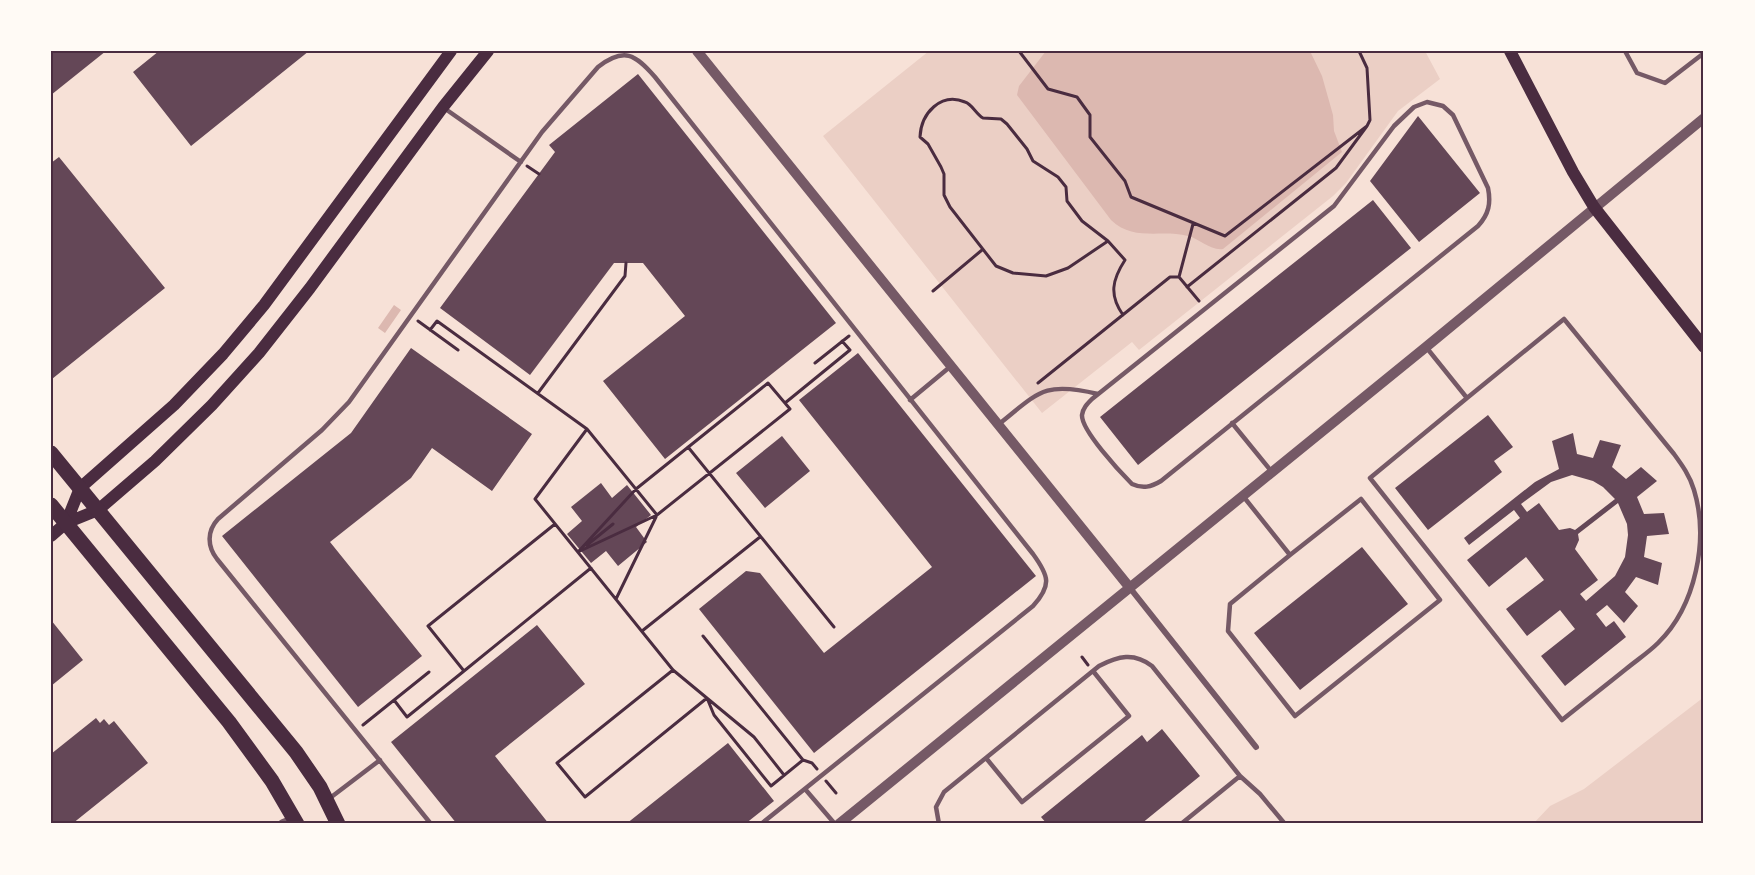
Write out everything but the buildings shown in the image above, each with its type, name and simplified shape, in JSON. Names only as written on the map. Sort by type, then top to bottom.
[{"type":"main road","points":[[66,524],[80,488],[174,405],[230,346],[303,253],[451,51]]},
{"type":"main road","points":[[51,536],[66,524],[98,510],[155,461],[212,405],[259,353],[310,288],[443,107],[488,51]]},
{"type":"main road","points":[[1510,51],[1573,172],[1594,207],[1704,347]]},
{"type":"main road","points":[[51,453],[296,752],[327,801],[338,824]]},
{"type":"main road","points":[[51,505],[229,722],[273,781],[292,822]]},
{"type":"street","points":[[697,51],[1256,747]]},
{"type":"street","points":[[837,824],[1426,347],[1704,118]]},
{"type":"lane","points":[[1625,51],[1637,73],[1665,83],[1704,52]]},
{"type":"lane","points":[[431,824],[217,559],[211,551],[209,536],[213,524],[218,519],[337,416],[542,132],[598,67],[608,59],[628,55],[638,59],[655,77],[1037,560],[1047,577],[1047,587],[1033,606],[761,824]]},
{"type":"lane","points":[[1427,102],[1435,103],[1448,109],[1453,115],[1488,188],[1490,197],[1486,218],[1161,481],[1147,487],[1139,487],[1126,478],[1083,423],[1082,416],[1085,407],[1098,394],[1334,206],[1394,126],[1414,107],[1427,102]]},
{"type":"lane","points":[[443,107],[521,162]]},
{"type":"lane","points":[[1564,319],[1674,454],[1686,470],[1694,490],[1699,530],[1698,555],[1689,594],[1673,625],[1659,643],[1562,720],[1370,477],[1467,398],[1564,319]]},
{"type":"lane","points":[[1426,347],[1467,398]]},
{"type":"lane","points":[[910,400],[951,366]]},
{"type":"lane","points":[[998,424],[1044,390],[1067,388],[1098,394]]},
{"type":"lane","points":[[1232,423],[1272,472]]},
{"type":"lane","points":[[1243,496],[1290,555]]},
{"type":"lane","points":[[1361,499],[1440,600],[1295,716],[1228,631],[1230,604],[1290,555],[1361,499]]},
{"type":"lane","points":[[938,824],[936,807],[939,798],[1099,666],[1119,657],[1128,656],[1144,660],[1152,666],[1240,776],[1260,794],[1285,824]]},
{"type":"lane","points":[[986,758],[1022,802],[1129,716],[1093,671]]},
{"type":"lane","points":[[327,801],[380,760]]},
{"type":"lane","points":[[1181,824],[1240,776]]},
{"type":"lane","points":[[805,789],[837,824]]},
{"type":"path","points":[[1020,51],[1048,88],[1077,97],[1090,115],[1090,138],[1125,181],[1131,197],[1222,235],[1227,235],[1367,126]]},
{"type":"path","points":[[1187,287],[1336,168],[1367,126],[1370,120],[1367,68],[1359,51]]},
{"type":"path","points":[[1108,241],[1068,268],[1046,276],[1024,275],[1003,270],[992,263],[944,195],[944,174],[928,144],[920,137],[926,114],[940,102],[949,99],[968,102],[983,118],[996,118],[1004,121],[1024,145],[1033,161],[1060,178],[1067,188],[1067,201],[1082,221],[1108,241],[1125,260],[1114,280],[1113,288],[1116,306],[1123,315]]},
{"type":"path","points":[[1179,277],[1193,224]]},
{"type":"path","points":[[933,291],[982,250]]},
{"type":"path","points":[[538,393],[625,276],[626,263]]},
{"type":"path","points":[[1036,385],[1170,277],[1179,277]]},
{"type":"path","points":[[1179,277],[1205,308]]},
{"type":"path","points":[[411,316],[458,350]]},
{"type":"path","points":[[430,330],[438,321],[587,429],[657,515]]},
{"type":"path","points":[[814,363],[855,331]]},
{"type":"path","points":[[785,403],[850,350],[842,341]]},
{"type":"path","points":[[768,383],[785,403],[789,409],[657,515],[578,552],[636,489],[768,383]]},
{"type":"path","points":[[587,429],[535,499],[673,670],[754,737],[784,775]]},
{"type":"path","points":[[688,447],[834,627]]},
{"type":"path","points":[[616,599],[657,515]]},
{"type":"path","points":[[578,552],[613,524]]},
{"type":"path","points":[[464,670],[428,626],[555,525]]},
{"type":"path","points":[[642,631],[760,537]]},
{"type":"path","points":[[394,700],[407,717],[591,568]]},
{"type":"path","points":[[704,636],[803,760]]},
{"type":"path","points":[[673,670],[557,763],[585,797],[707,698]]},
{"type":"path","points":[[356,730],[429,672]]},
{"type":"path","points":[[707,698],[714,715],[771,786]]},
{"type":"shaded area","points":[[929,51],[1425,51],[1440,79],[1398,111],[1346,183],[1333,196],[1139,350],[1132,342],[1042,413],[823,136]]},
{"type":"shaded area","points":[[1046,51],[1310,51],[1322,76],[1333,115],[1334,131],[1342,152],[1223,249],[1214,248],[1178,234],[1129,231],[1111,220],[1017,95],[1019,86]]},
{"type":"shaded area","points":[[394,305],[401,310],[385,333],[378,328]]},
{"type":"shaded area","points":[[1704,697],[1704,821],[1700,824],[1533,824],[1550,806],[1584,789]]}]
